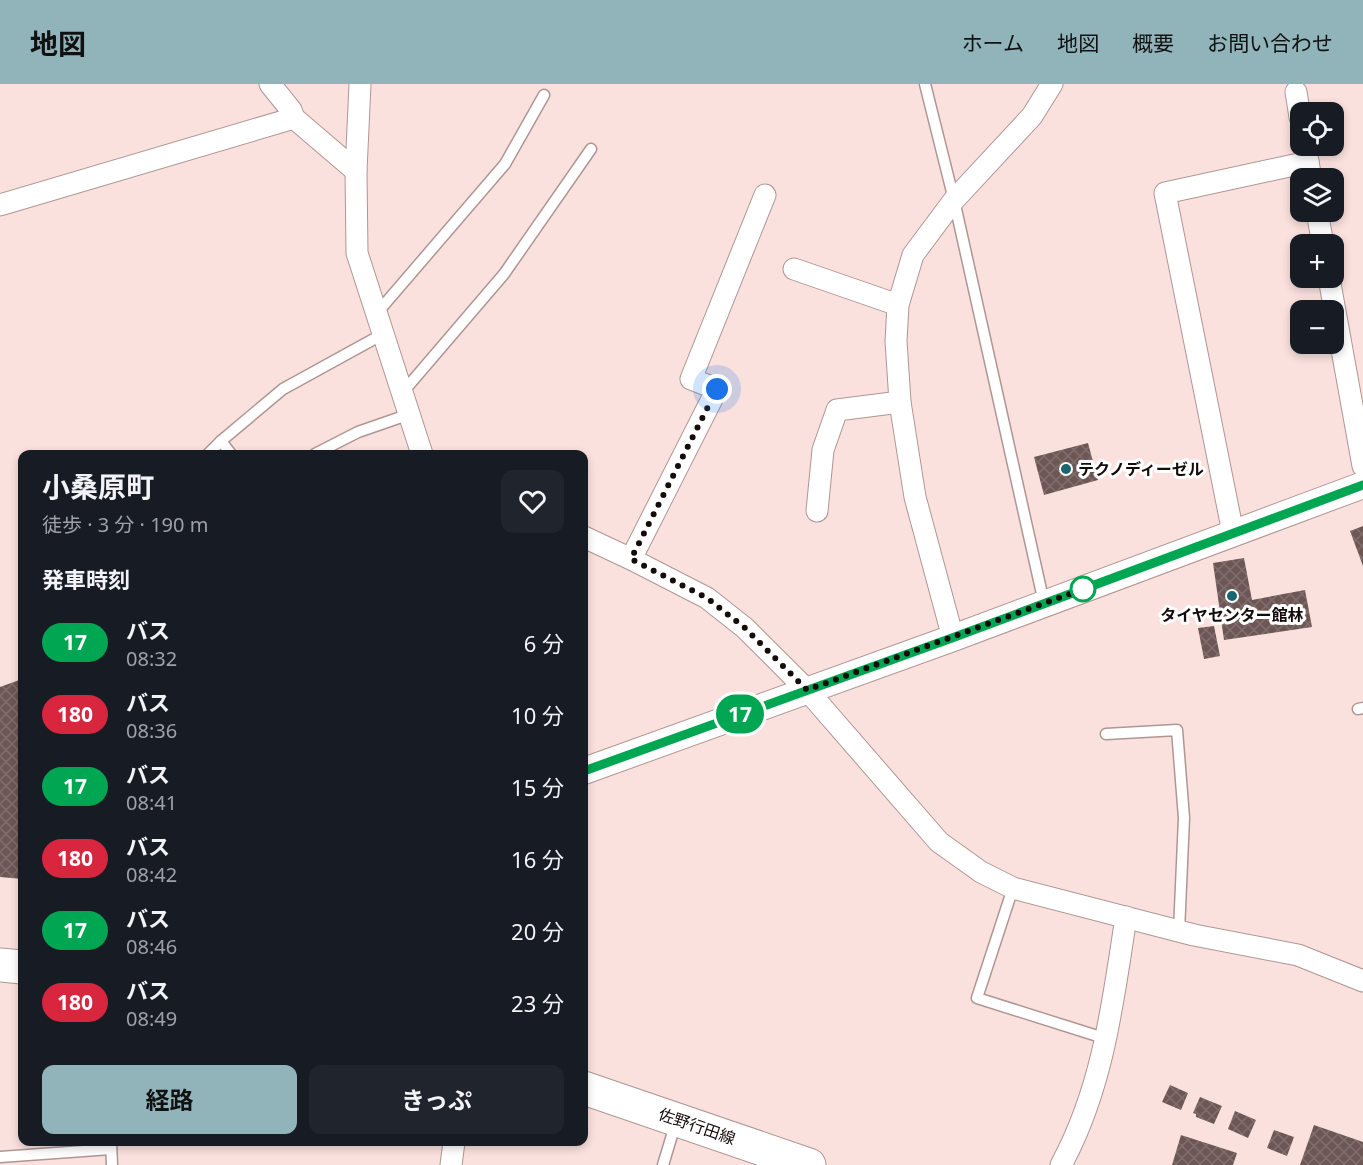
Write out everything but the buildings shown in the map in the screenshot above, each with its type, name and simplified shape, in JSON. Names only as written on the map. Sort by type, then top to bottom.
[{"type":"main road","points":[[0,965],[18,967]]},
{"type":"main road","name":"佐野行田線","points":[[588,1089],[809,1165]]},
{"type":"street","points":[[270,84],[291,110],[294,118],[356,171]]},
{"type":"street","points":[[360,84],[356,171],[357,254],[421,450]]},
{"type":"street","points":[[952,638],[915,497],[900,402],[896,341],[898,305],[913,255],[954,200],[1032,117],[1052,84]]},
{"type":"street","points":[[1296,92],[1298,102]]},
{"type":"street","points":[[0,205],[294,118]]},
{"type":"street","points":[[1233,533],[1165,194],[1308,162]]},
{"type":"street","points":[[631,559],[717,389],[691,379],[765,195]]},
{"type":"street","points":[[794,269],[898,305]]},
{"type":"street","points":[[1331,288],[1363,466]]},
{"type":"street","points":[[817,511],[823,450],[837,410],[900,402]]},
{"type":"street","points":[[588,770],[952,638],[1363,485]]},
{"type":"street","points":[[588,539],[707,598],[745,628],[807,690],[939,842],[981,873],[1013,888],[1179,931],[1298,955],[1363,981]]},
{"type":"street","points":[[1061,1165],[1069,1151],[1100,1067],[1107,1039],[1126,917]]},
{"type":"street","points":[[451,1165],[453,1146]]},
{"type":"lane","points":[[925,84],[954,200],[1044,604]]},
{"type":"lane","points":[[376,313],[505,164],[544,95]]},
{"type":"lane","points":[[403,392],[504,274],[591,149]]},
{"type":"lane","points":[[212,450],[283,389],[383,334]]},
{"type":"lane","points":[[323,450],[358,432],[410,414]]},
{"type":"lane","points":[[221,441],[228,450]]},
{"type":"lane","points":[[1106,734],[1177,730],[1184,818],[1179,931]]},
{"type":"lane","points":[[1013,888],[977,999],[1107,1039]]},
{"type":"lane","points":[[663,1165],[677,1119]]},
{"type":"lane","points":[[0,1157],[102,1146]]},
{"type":"lane","points":[[111,1146],[112,1165]]},
{"type":"bus line","name":"17","points":[[588,770],[952,638],[1363,485]]},
{"type":"place","name":"テクノディーゼル","points":[[1066,469]]},
{"type":"place","name":"タイヤセンター館林","points":[[1232,596]]},
{"type":"route","points":[[717,389],[631,559],[707,598],[745,628],[807,690],[1086,588],[1083,589]]}]
